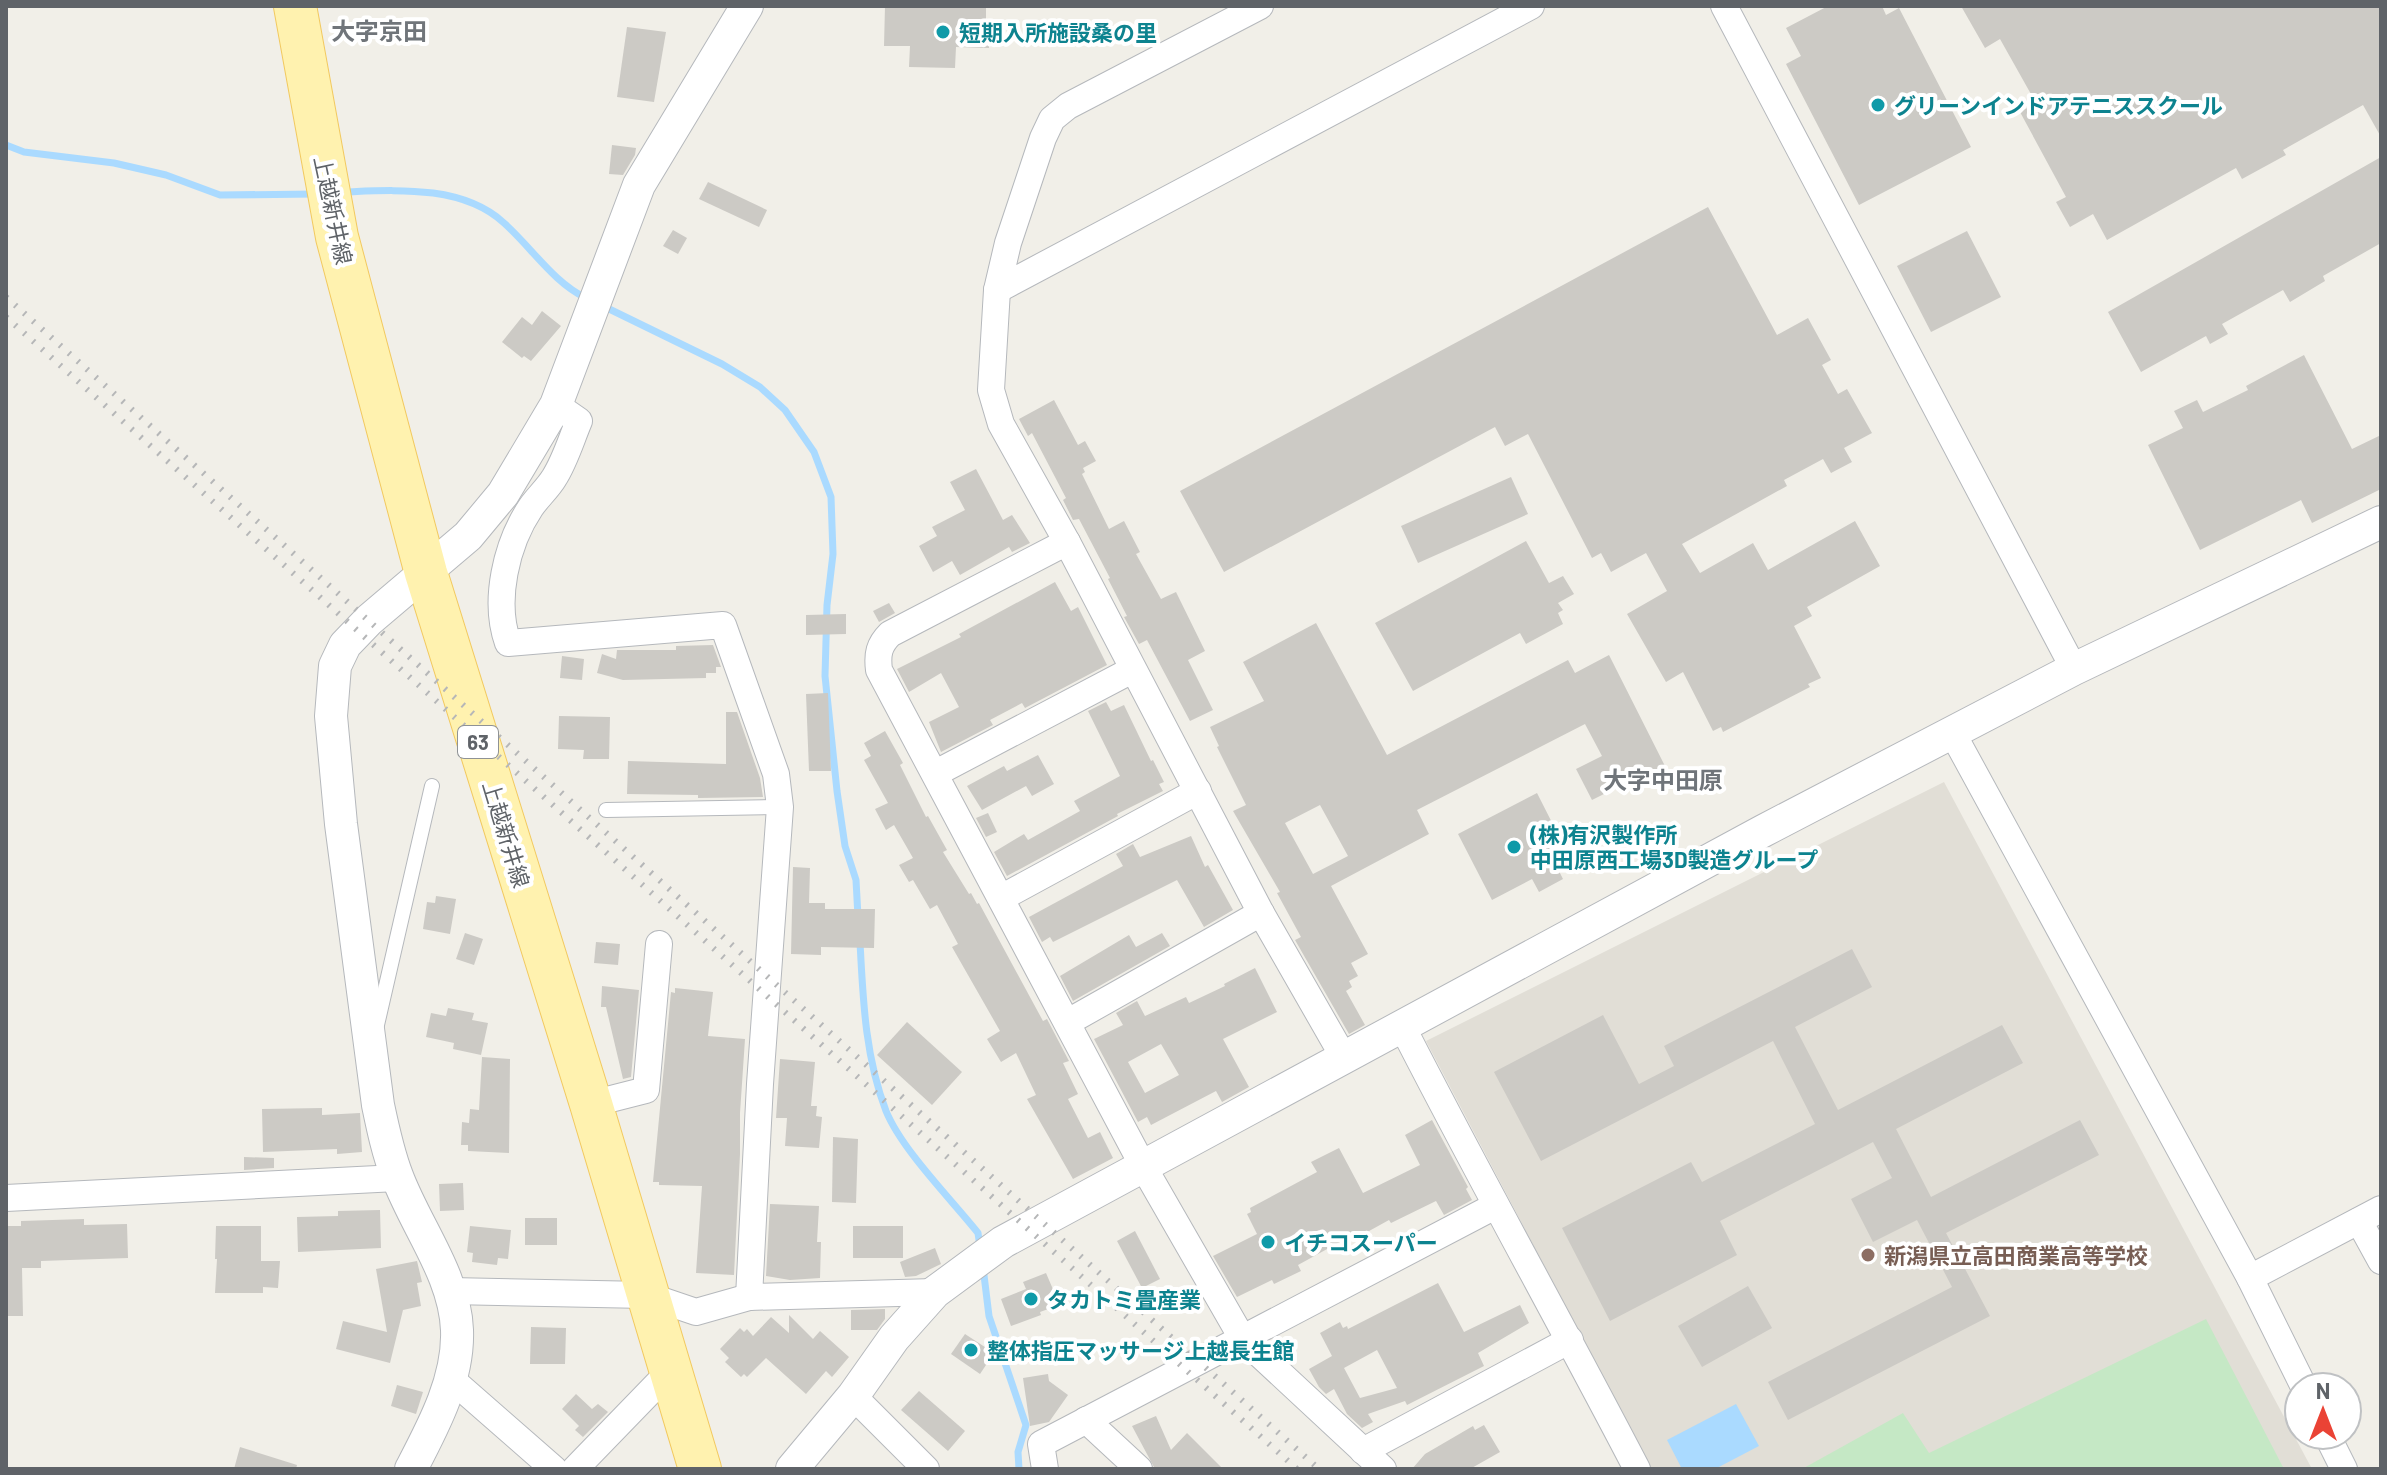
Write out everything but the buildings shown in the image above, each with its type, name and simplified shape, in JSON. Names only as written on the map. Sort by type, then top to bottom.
[{"type":"main road","name":"上越新井線","points":[[295,6],[337,237],[426,573],[591,1104],[700,1469]]},
{"type":"street","points":[[411,1469],[432,1429],[450,1378],[457,1330],[450,1291],[397,1178],[385,1142],[341,824],[331,716],[335,666],[345,645],[369,620],[468,536],[503,494],[556,405],[639,185],[747,6]]},
{"type":"street","points":[[1260,6],[1068,106],[1052,119],[1008,243],[997,290],[991,390],[1001,424],[1067,542],[1261,913],[1343,1056]]},
{"type":"street","points":[[997,290],[1531,6]]},
{"type":"street","points":[[1724,6],[2074,669]]},
{"type":"street","points":[[556,405],[579,421],[554,477],[530,509],[512,546],[503,580],[502,627],[508,643],[723,625],[776,774],[780,807],[760,1084],[749,1297]]},
{"type":"street","points":[[792,1469],[853,1396],[894,1338],[935,1292],[1003,1242],[1763,831],[2074,669],[2381,522]]},
{"type":"street","points":[[1067,542],[890,634],[882,642],[877,655],[879,670],[1143,1166],[1242,1338],[1383,1469]]},
{"type":"street","points":[[936,773],[1132,670]]},
{"type":"street","points":[[1953,734],[2250,1278],[2296,1371]]},
{"type":"street","points":[[1001,898],[1198,791]]},
{"type":"street","points":[[1068,1022],[1261,913]]},
{"type":"street","points":[[591,1104],[646,1090],[659,944]]},
{"type":"street","points":[[1402,1026],[1637,1469]]},
{"type":"street","points":[[6,1198],[397,1178]]},
{"type":"street","points":[[1045,1469],[1041,1444],[1495,1206]]},
{"type":"street","points":[[2250,1278],[2370,1215],[2381,1261]]},
{"type":"street","points":[[450,1291],[646,1295],[696,1312],[749,1297],[935,1292]]},
{"type":"street","points":[[1363,1451],[1570,1340]]},
{"type":"street","points":[[575,1469],[670,1371]]},
{"type":"street","points":[[450,1378],[554,1469]]},
{"type":"street","points":[[853,1396],[926,1469]]},
{"type":"street","points":[[1086,1420],[1139,1469]]},
{"type":"street","points":[[2335,1451],[2344,1469]]},
{"type":"lane","points":[[371,1052],[432,786]]},
{"type":"lane","points":[[606,810],[780,807]]},
{"type":"shaded area","name":"新潟県立高田商業高等学校","points":[[1944,782],[2283,1415],[2283,1451],[2302,1451],[2312,1469],[1651,1469],[1426,1041]]},
{"type":"green space","points":[[2206,1319],[2284,1469],[1802,1469],[1903,1413],[1929,1453]]},
{"type":"water","points":[[1736,1404],[1759,1446],[1715,1469],[1682,1469],[1667,1440]]},
{"type":"waterway","points":[[6,145],[24,152],[114,163],[166,175],[220,195],[316,194]]},
{"type":"waterway","points":[[344,192],[428,192],[469,202],[504,223],[553,274],[586,298]]},
{"type":"waterway","points":[[601,305],[722,364],[760,387],[785,410],[814,452],[831,497],[833,554],[827,605],[825,676],[837,791],[845,846],[856,880],[858,917]]},
{"type":"waterway","points":[[860,942],[869,1048],[886,1111],[915,1158],[978,1233],[980,1247]]},
{"type":"waterway","points":[[983,1267],[989,1316],[1026,1425],[1018,1452],[1019,1469]]},
{"type":"railway","points":[[6,297],[1319,1469]]},
{"type":"railway","points":[[6,317],[1297,1469]]},
{"type":"place","name":"短期入所施設桑の里","points":[[943,32]]},
{"type":"place","name":"グリーンインドアテニススクール","points":[[1878,105]]},
{"type":"place","name":"(株)有沢製作所 中田原西工場3D製造グループ","points":[[1514,847]]},
{"type":"place","name":"イチコスーパー","points":[[1268,1242]]},
{"type":"place","name":"新潟県立高田商業高等学校","points":[[1868,1255]]},
{"type":"place","name":"タカトミ畳産業","points":[[1031,1299]]},
{"type":"place","name":"整体指圧マッサージ上越長生館","points":[[971,1350]]},
{"type":"district","name":"大字京田","points":[[379,30]]},
{"type":"district","name":"大字中田原","points":[[1663,779]]}]
